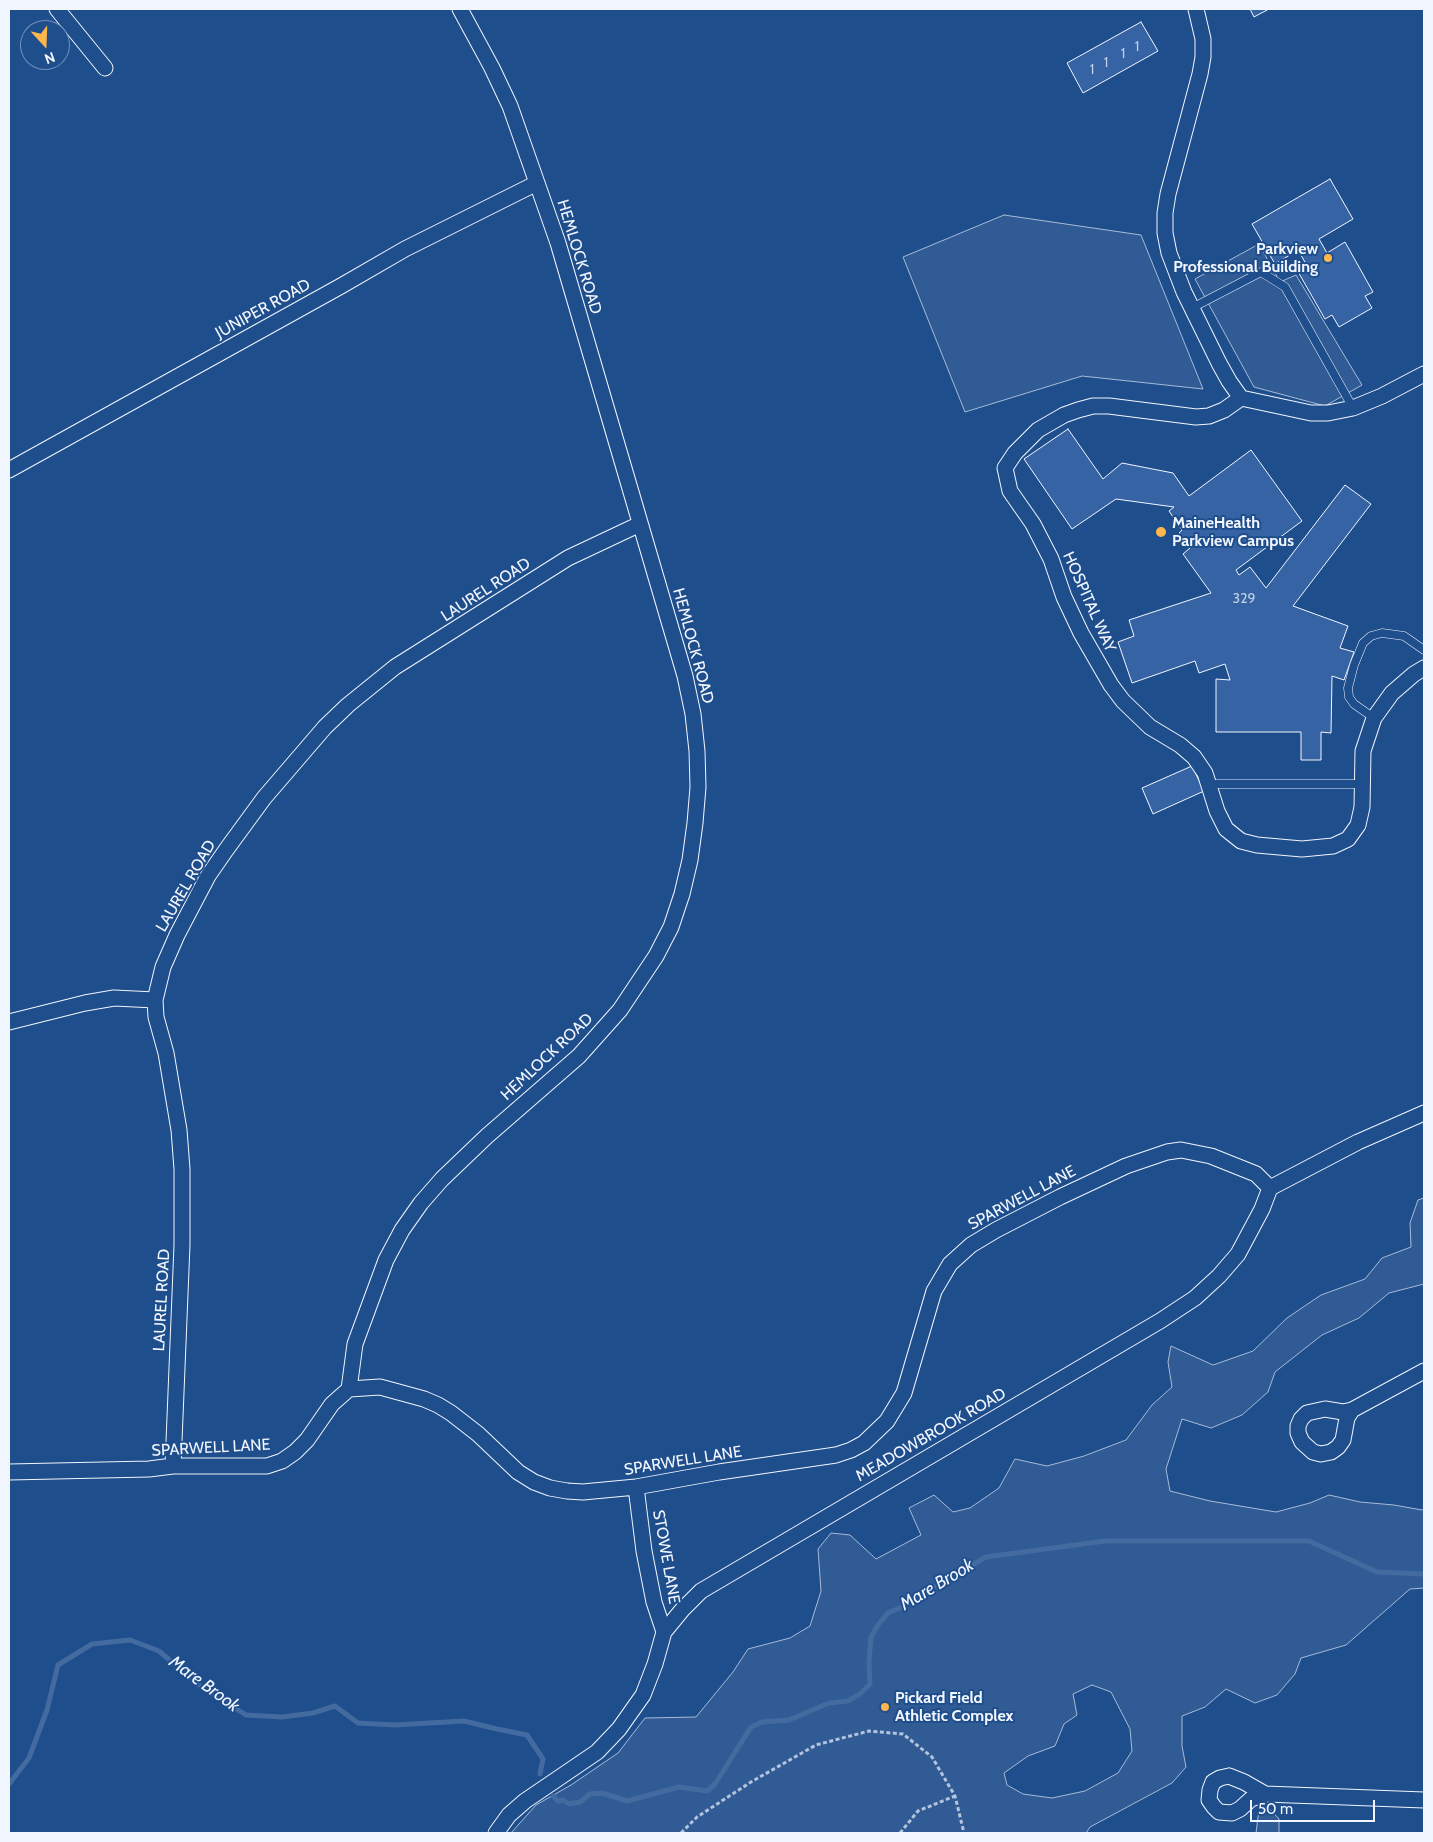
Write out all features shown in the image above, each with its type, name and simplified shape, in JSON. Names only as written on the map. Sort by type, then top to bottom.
[{"type":"street","points":[[57,9],[105,68]]},
{"type":"street","name":"HEMLOCK ROAD","points":[[349,1389],[355,1344],[386,1260],[402,1230],[421,1203],[442,1179],[487,1136],[579,1056],[615,1016],[639,984],[656,956],[671,927],[682,894],[690,860],[698,787],[695,733],[685,676],[558,244],[510,106],[460,9]]},
{"type":"street","points":[[1196,9],[1203,39],[1203,57],[1168,194],[1165,213],[1165,233],[1169,253],[1192,308],[1219,364],[1241,398],[1311,413],[1328,413],[1353,408],[1382,396],[1424,374]]},
{"type":"street","name":"JUNIPER ROAD","points":[[9,470],[342,286],[405,249],[537,183]]},
{"type":"street","name":"HOSPITAL WAY","points":[[1241,398],[1224,410],[1209,416],[1196,417],[1109,406],[1094,406],[1078,410],[1064,415],[1038,430],[1020,446],[1005,468],[1010,490],[1033,524],[1051,559],[1064,597],[1081,633],[1111,685],[1123,701],[1150,727],[1194,756],[1205,772],[1217,810],[1226,828],[1241,841],[1257,845],[1302,849],[1333,846],[1348,839],[1358,825],[1362,807],[1363,751],[1374,718],[1392,694],[1414,674],[1424,668]]},
{"type":"street","name":"LAUREL ROAD","points":[[173,1466],[182,1245],[182,1169],[179,1130],[166,1053],[156,1017],[155,1000],[163,967],[177,935],[208,876],[264,798],[342,710],[395,667],[568,558],[640,524]]},
{"type":"street","points":[[9,1022],[85,1003],[114,998],[155,1000]]},
{"type":"street","points":[[1270,1188],[1358,1142],[1424,1113]]},
{"type":"street","name":"SPARWELL LANE","points":[[9,1472],[149,1469],[173,1466],[267,1466],[282,1461],[295,1452],[332,1404],[349,1389],[380,1387],[424,1399],[452,1413],[478,1434],[518,1472],[534,1482],[550,1488],[583,1492],[636,1487],[719,1472],[836,1455],[864,1443],[887,1421],[904,1393],[934,1290],[950,1264],[971,1244],[1060,1197],[1140,1160],[1167,1152],[1181,1150],[1211,1156],[1240,1166],[1256,1174],[1270,1188]]},
{"type":"street","name":"MEADOWBROOK ROAD","points":[[496,1833],[509,1815],[525,1800],[597,1752],[619,1729],[643,1695],[655,1664],[664,1632],[701,1591],[1143,1331],[1195,1298],[1219,1276],[1238,1254],[1262,1209],[1270,1188]]},
{"type":"street","points":[[1352,1410],[1424,1371]]},
{"type":"street","name":"STOWE LANE","points":[[636,1487],[654,1602],[664,1632]]},
{"type":"street","points":[[1265,1794],[1424,1800]]},
{"type":"lane","points":[[1192,308],[1261,272],[1285,287],[1353,408]]},
{"type":"lane","points":[[1374,718],[1354,704],[1349,697],[1348,688],[1354,665],[1363,643],[1371,636],[1382,633],[1404,636],[1424,650]]},
{"type":"lane","points":[[1209,784],[1362,784]]},
{"type":"path","points":[[681,1833],[696,1817],[750,1782],[816,1745],[869,1731],[903,1734],[932,1757],[955,1796],[964,1833]]},
{"type":"path","points":[[900,1833],[918,1811],[955,1796]]},
{"type":"shaded area","points":[[1004,215],[1141,235],[1203,389],[1082,376],[965,412],[903,257]]},
{"type":"shaded area","points":[[1259,244],[1280,282],[1296,275],[1362,385],[1325,406],[1254,387],[1195,279]]},
{"type":"shaded area","points":[[1424,1198],[1424,1284],[1389,1293],[1359,1318],[1322,1335],[1275,1372],[1268,1392],[1242,1415],[1211,1428],[1182,1419],[1166,1469],[1170,1491],[1210,1501],[1276,1512],[1310,1503],[1329,1495],[1360,1502],[1422,1510],[1424,1508],[1424,1588],[1410,1589],[1346,1645],[1301,1658],[1295,1674],[1277,1695],[1255,1703],[1226,1689],[1205,1707],[1182,1716],[1182,1746],[1186,1767],[1172,1783],[1090,1827],[1086,1833],[511,1833],[536,1805],[571,1785],[618,1753],[645,1718],[696,1717],[733,1672],[748,1649],[790,1638],[810,1626],[821,1591],[818,1549],[831,1533],[850,1535],[876,1559],[921,1535],[909,1508],[934,1495],[953,1512],[970,1508],[999,1488],[1015,1459],[1047,1466],[1084,1456],[1126,1440],[1152,1405],[1172,1387],[1168,1362],[1171,1346],[1213,1365],[1253,1351],[1287,1318],[1321,1295],[1365,1279],[1382,1258],[1411,1247],[1410,1223],[1418,1200]],"holes":[[[1092,1685],[1111,1692],[1130,1729],[1132,1751],[1118,1773],[1085,1791],[1052,1798],[1023,1794],[1007,1785],[1004,1773],[1028,1756],[1055,1746],[1064,1724],[1077,1715],[1073,1694]]]},
{"type":"shaded area","points":[[1266,1805],[1279,1819],[1279,1833],[1256,1833],[1259,1809]]},
{"type":"building","points":[[1250,9],[1269,9],[1254,17]]},
{"type":"building","points":[[1141,22],[1158,51],[1083,93],[1067,63]]},
{"type":"building","name":"Parkview Professional Building","points":[[1330,179],[1353,219],[1319,239],[1327,253],[1345,242],[1373,292],[1365,296],[1372,308],[1339,327],[1332,315],[1325,319],[1297,270],[1306,264],[1298,250],[1275,264],[1252,224]]},
{"type":"building","name":"MaineHealth Parkview Campus","points":[[1068,429],[1103,479],[1122,463],[1173,473],[1189,496],[1251,450],[1302,521],[1236,570],[1239,575],[1250,567],[1266,588],[1345,485],[1371,504],[1293,606],[1348,626],[1340,648],[1354,652],[1344,680],[1332,676],[1331,733],[1321,732],[1321,760],[1301,760],[1301,732],[1216,732],[1216,679],[1230,680],[1225,664],[1199,673],[1195,661],[1132,683],[1118,642],[1134,636],[1129,620],[1211,593],[1183,554],[1190,548],[1179,533],[1182,530],[1169,511],[1174,507],[1116,499],[1072,529],[1024,459]]},
{"type":"building","points":[[1192,766],[1204,791],[1153,814],[1142,788]]},
{"type":"waterway","name":"Mare Brook","points":[[553,1796],[558,1801],[563,1800],[569,1804],[580,1802],[590,1794],[602,1793],[627,1801],[679,1787],[707,1791],[715,1784],[751,1727],[762,1722],[789,1720],[829,1703],[848,1701],[860,1694],[870,1684],[871,1637],[888,1613],[918,1600],[931,1589],[986,1557],[1105,1541],[1309,1541],[1377,1572],[1424,1574]]},
{"type":"waterway","name":"Mare Brook","points":[[9,1784],[29,1758],[47,1710],[58,1665],[92,1644],[130,1640],[159,1651],[199,1685],[246,1715],[282,1717],[313,1713],[335,1706],[358,1723],[395,1725],[464,1721],[527,1735],[543,1759],[540,1774]]},
{"type":"place","name":"Parkview Professional Building","points":[[1328,258]]},
{"type":"place","name":"MaineHealth Parkview Campus","points":[[1161,532]]},
{"type":"place","name":"Pickard Field Athletic Complex","points":[[885,1707]]}]
